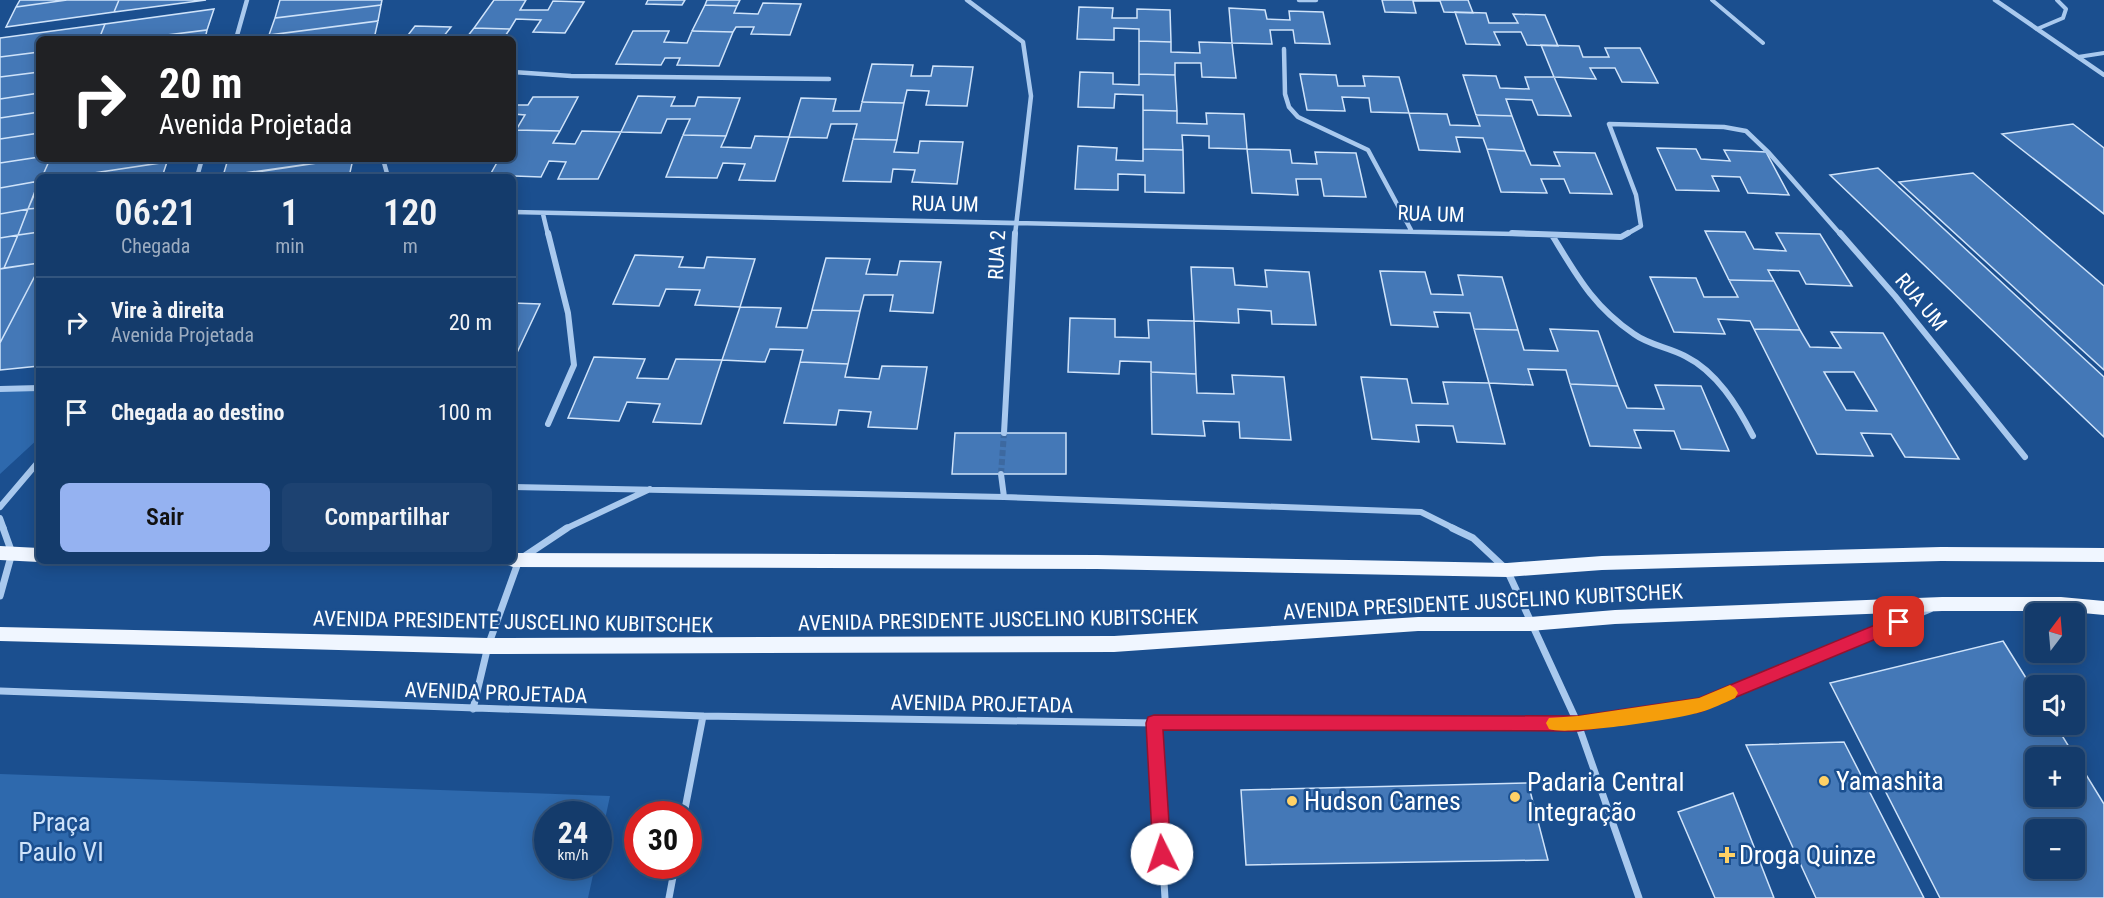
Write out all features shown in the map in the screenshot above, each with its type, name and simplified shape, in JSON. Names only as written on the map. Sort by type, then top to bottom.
[{"type":"main road","points":[[6,553],[36,555]]},
{"type":"main road","name":"AVENIDA PRESIDENTE JUSCELINO KUBITSCHEK","points":[[516,560],[1097,562],[1507,570],[1614,563],[1941,554],[2104,555]]},
{"type":"main road","name":"AVENIDA PRESIDENTE JUSCELINO KUBITSCHEK","points":[[0,634],[488,646],[1114,644],[1418,624],[1530,624],[1615,617],[1942,604],[2061,604],[2104,608]]},
{"type":"street","points":[[237,36],[248,0]]},
{"type":"street","name":"RUA 2","points":[[967,0],[1023,42],[1031,96],[1016,222],[1004,433]]},
{"type":"street","points":[[1299,0],[1316,0]]},
{"type":"street","points":[[1995,0],[2104,75]]},
{"type":"street","points":[[1284,49],[1285,94],[1289,106],[1298,117],[1368,150],[1411,230]]},
{"type":"street","points":[[516,72],[571,76],[829,79]]},
{"type":"street","name":"RUA UM","points":[[516,212],[1411,230],[1621,237],[1641,225],[1636,195],[1609,124],[1724,127],[1746,131],[1769,153],[1895,296],[2025,457]]},
{"type":"street","points":[[543,214],[568,313],[574,364],[548,424]]},
{"type":"street","points":[[1552,235],[1591,297],[1632,333],[1647,342],[1688,357],[1704,370],[1726,392],[1744,416],[1753,436]]},
{"type":"street","points":[[0,389],[36,388]]},
{"type":"street","points":[[0,507],[36,465]]},
{"type":"street","points":[[1001,474],[1004,497]]},
{"type":"street","points":[[516,487],[654,488],[1004,497],[1421,512],[1473,538],[1507,570],[1530,624],[1578,723],[1639,898]]},
{"type":"street","points":[[516,560],[572,524],[654,488]]},
{"type":"street","points":[[0,518],[6,553],[0,596]]},
{"type":"street","points":[[473,709],[488,646],[515,564]]},
{"type":"street","name":"AVENIDA PROJETADA","points":[[0,691],[703,716],[1154,723],[1578,723],[1700,705],[1942,604]]},
{"type":"street","points":[[687,801],[703,716]]},
{"type":"street","points":[[1154,723],[1164,898]]},
{"type":"street","points":[[669,898],[673,879]]},
{"type":"lane","points":[[1712,0],[1763,43]]},
{"type":"lane","points":[[2037,29],[2063,18],[2066,9],[2057,0]]},
{"type":"lane","points":[[2078,57],[2104,53]]},
{"type":"green space","points":[[36,388],[36,441],[0,474],[0,389]]},
{"type":"green space","name":"Praça Paulo VI","points":[[0,774],[610,796],[609,801],[534,801],[534,879],[592,879],[588,898],[0,898]]},
{"type":"building","points":[[20,0],[67,0],[16,7]]},
{"type":"building","points":[[67,0],[119,0],[114,12],[6,27],[16,7]]},
{"type":"building","points":[[119,0],[206,0],[114,12]]},
{"type":"building","points":[[280,0],[382,0],[381,5],[275,18]]},
{"type":"building","points":[[494,0],[526,0],[520,10],[548,10],[553,1],[584,2],[565,33],[533,32],[541,20],[516,19],[510,29],[474,28]]},
{"type":"building","points":[[648,0],[685,0],[682,5],[646,4]]},
{"type":"building","points":[[707,0],[740,0],[737,6],[705,5]]},
{"type":"building","points":[[1382,0],[1468,0],[1473,13],[1444,12],[1440,1],[1413,1],[1416,13],[1385,12]]},
{"type":"building","points":[[763,3],[801,4],[790,35],[751,34],[754,27],[736,27],[733,32],[692,31],[705,5],[737,6],[734,13],[758,14]]},
{"type":"building","points":[[381,5],[378,21],[269,35],[275,18]]},
{"type":"building","points":[[1079,7],[1113,8],[1112,18],[1137,18],[1137,9],[1170,10],[1171,42],[1139,41],[1139,29],[1114,28],[1114,40],[1077,39]]},
{"type":"building","points":[[1229,8],[1265,10],[1267,19],[1290,20],[1289,11],[1323,12],[1330,44],[1295,43],[1293,30],[1270,30],[1272,44],[1232,43]]},
{"type":"building","points":[[214,9],[207,30],[159,36],[100,36],[105,24]]},
{"type":"building","points":[[1455,12],[1486,13],[1489,23],[1518,23],[1513,14],[1545,15],[1558,46],[1527,45],[1521,32],[1494,32],[1500,45],[1466,44]]},
{"type":"building","points":[[378,21],[375,36],[269,35]]},
{"type":"building","points":[[105,24],[100,36],[36,36],[36,52],[0,57],[0,38]]},
{"type":"building","points":[[415,26],[451,27],[444,36],[407,36]]},
{"type":"building","points":[[474,28],[510,29],[505,36],[468,36]]},
{"type":"building","points":[[207,30],[206,36],[159,36]]},
{"type":"building","points":[[633,31],[669,31],[664,42],[687,43],[692,31],[733,32],[719,66],[677,65],[680,58],[665,58],[661,65],[616,64]]},
{"type":"building","points":[[1139,41],[1171,42],[1171,52],[1200,53],[1199,42],[1232,43],[1236,78],[1202,77],[1201,63],[1175,63],[1175,75],[1139,74]]},
{"type":"building","points":[[1541,45],[1579,46],[1583,57],[1609,57],[1605,48],[1640,48],[1658,83],[1622,82],[1615,68],[1590,68],[1596,79],[1554,77]]},
{"type":"building","points":[[36,52],[36,72],[0,77],[0,57]]},
{"type":"building","points":[[872,64],[913,65],[911,76],[931,76],[933,66],[973,67],[967,106],[926,105],[929,91],[907,90],[904,103],[862,102]]},
{"type":"building","points":[[36,72],[36,93],[0,99],[0,77]]},
{"type":"building","points":[[1080,72],[1113,73],[1113,84],[1139,85],[1139,74],[1175,75],[1177,111],[1143,110],[1143,95],[1115,94],[1114,108],[1078,107]]},
{"type":"building","points":[[1300,74],[1336,75],[1338,86],[1365,86],[1363,76],[1399,77],[1409,113],[1371,112],[1369,98],[1342,97],[1345,111],[1307,110]]},
{"type":"building","points":[[1463,75],[1496,76],[1500,88],[1529,89],[1525,77],[1554,77],[1571,116],[1538,115],[1532,100],[1506,99],[1512,116],[1476,115]]},
{"type":"building","points":[[36,93],[36,112],[0,118],[0,99]]},
{"type":"building","points":[[638,96],[675,97],[671,106],[695,106],[698,97],[740,98],[726,136],[683,135],[690,119],[667,119],[661,133],[621,132]]},
{"type":"building","points":[[533,97],[578,97],[560,131],[516,130],[525,115],[516,114],[516,105],[528,105]]},
{"type":"building","points":[[801,98],[836,99],[833,111],[860,111],[862,102],[904,103],[897,140],[853,139],[857,124],[831,124],[827,138],[789,137]]},
{"type":"building","points":[[1143,110],[1177,111],[1177,123],[1207,124],[1206,113],[1244,114],[1247,149],[1209,148],[1209,136],[1182,135],[1183,150],[1143,149]]},
{"type":"building","points":[[36,112],[36,133],[0,139],[0,118]]},
{"type":"building","points":[[1409,113],[1447,114],[1450,125],[1480,126],[1476,115],[1512,116],[1525,151],[1487,149],[1483,138],[1456,137],[1460,152],[1419,150]]},
{"type":"building","points":[[2073,124],[2104,148],[2104,214],[2002,134]]},
{"type":"building","points":[[516,130],[560,131],[553,143],[575,144],[582,131],[621,132],[598,179],[558,179],[566,162],[549,161],[541,177],[491,174],[497,162],[516,162]]},
{"type":"building","points":[[36,133],[36,157],[0,163],[0,139]]},
{"type":"building","points":[[683,135],[726,136],[721,147],[751,148],[755,136],[789,137],[775,181],[739,180],[745,164],[723,163],[717,178],[666,177]]},
{"type":"building","points":[[853,139],[897,140],[894,152],[918,153],[920,141],[963,142],[957,184],[912,182],[915,170],[893,169],[891,182],[843,181]]},
{"type":"building","points":[[1078,146],[1117,148],[1116,160],[1143,161],[1143,149],[1183,150],[1184,193],[1145,192],[1145,175],[1118,174],[1118,190],[1075,189]]},
{"type":"building","points":[[1657,148],[1696,149],[1701,159],[1730,161],[1724,150],[1766,152],[1789,195],[1748,193],[1740,177],[1712,176],[1719,191],[1676,190]]},
{"type":"building","points":[[1247,149],[1290,150],[1292,163],[1317,164],[1315,152],[1356,153],[1366,197],[1324,196],[1321,179],[1296,179],[1298,195],[1252,193]]},
{"type":"building","points":[[1487,149],[1525,151],[1531,165],[1560,166],[1554,152],[1595,153],[1612,194],[1570,193],[1564,179],[1541,179],[1547,193],[1501,192]]},
{"type":"building","points":[[36,157],[36,162],[49,162],[43,174],[36,174],[36,182],[0,188],[0,163]]},
{"type":"building","points":[[49,162],[167,162],[87,174],[43,174]]},
{"type":"building","points":[[167,162],[163,174],[87,174]]},
{"type":"building","points":[[227,162],[323,162],[237,174],[224,174]]},
{"type":"building","points":[[324,162],[352,162],[350,174],[243,174]]},
{"type":"building","points":[[1878,168],[2104,377],[2104,437],[1830,175]]},
{"type":"building","points":[[1973,173],[2104,286],[2104,370],[1899,182]]},
{"type":"building","points":[[36,182],[36,189],[28,209],[0,214],[0,188]]},
{"type":"building","points":[[36,191],[36,208],[28,209]]},
{"type":"building","points":[[36,208],[36,232],[18,235],[28,209]]},
{"type":"building","points":[[28,209],[18,235],[0,238],[0,214]]},
{"type":"building","points":[[1705,231],[1745,232],[1754,249],[1786,251],[1776,233],[1820,234],[1852,286],[1806,284],[1799,271],[1768,270],[1774,281],[1729,280]]},
{"type":"building","points":[[36,232],[36,263],[4,268],[18,235]]},
{"type":"building","points":[[18,235],[4,268],[0,269],[0,238]]},
{"type":"building","points":[[635,255],[683,257],[679,267],[704,268],[707,257],[755,259],[740,307],[695,305],[700,290],[666,289],[659,306],[613,304]]},
{"type":"building","points":[[826,258],[870,259],[866,274],[897,275],[900,261],[941,262],[933,313],[890,311],[893,295],[864,295],[860,311],[812,310]]},
{"type":"building","points":[[36,263],[36,274],[0,343],[0,269]]},
{"type":"building","points":[[1191,267],[1233,268],[1235,285],[1267,287],[1265,270],[1309,272],[1316,325],[1272,324],[1271,311],[1238,309],[1239,323],[1194,321]]},
{"type":"building","points":[[1380,271],[1425,272],[1431,294],[1463,295],[1458,275],[1502,277],[1518,330],[1474,329],[1470,313],[1434,312],[1438,327],[1391,325]]},
{"type":"building","points":[[36,274],[36,366],[0,370],[0,343]]},
{"type":"building","points":[[1650,277],[1696,278],[1704,297],[1738,297],[1729,280],[1774,281],[1800,330],[1754,329],[1750,321],[1718,319],[1725,334],[1674,332]]},
{"type":"building","points":[[516,303],[540,304],[516,355]]},
{"type":"building","points":[[740,307],[781,308],[776,327],[807,328],[812,310],[860,311],[848,364],[800,362],[803,350],[770,349],[765,362],[722,360]]},
{"type":"building","points":[[1070,318],[1115,319],[1115,337],[1149,338],[1148,320],[1194,321],[1196,374],[1151,372],[1151,362],[1120,361],[1119,374],[1068,372]]},
{"type":"building","points":[[1474,329],[1518,330],[1524,350],[1558,351],[1550,329],[1598,331],[1618,386],[1570,384],[1566,370],[1528,369],[1533,385],[1489,383]]},
{"type":"building","points":[[1754,329],[1800,330],[1810,347],[1841,348],[1831,332],[1883,333],[1959,459],[1905,457],[1891,434],[1861,433],[1873,456],[1817,454]],"holes":[[[1824,372],[1854,372],[1877,411],[1846,410]]]},
{"type":"building","points":[[594,357],[645,359],[637,378],[668,379],[676,359],[722,360],[701,424],[653,422],[660,404],[627,402],[619,421],[568,418]]},
{"type":"building","points":[[800,362],[848,364],[845,377],[879,379],[882,366],[927,367],[917,429],[868,427],[871,412],[839,410],[836,425],[784,423]]},
{"type":"building","points":[[1151,372],[1196,374],[1197,393],[1234,394],[1232,375],[1284,377],[1291,440],[1240,438],[1239,422],[1203,421],[1205,436],[1152,434]]},
{"type":"building","points":[[1361,377],[1407,379],[1412,403],[1448,404],[1443,382],[1489,383],[1505,444],[1457,442],[1453,426],[1416,425],[1419,442],[1372,439]]},
{"type":"building","points":[[1570,384],[1618,386],[1627,408],[1664,409],[1655,385],[1701,386],[1729,451],[1681,449],[1674,431],[1634,430],[1641,448],[1590,446]]},
{"type":"building","points":[[955,433],[1066,433],[1066,474],[952,474]]},
{"type":"building","points":[[2003,641],[2025,676],[2025,735],[2062,735],[2069,747],[2025,747],[2025,807],[2085,807],[2085,773],[2104,804],[2104,898],[1940,898],[1830,683]]},
{"type":"building","points":[[1844,742],[1924,898],[1816,898],[1746,745]]},
{"type":"building","points":[[1528,783],[1548,860],[1246,865],[1241,790]]},
{"type":"building","name":"Droga Quinze","points":[[1733,793],[1774,898],[1715,898],[1678,812]]},
{"type":"tunnel","points":[[1001,474],[1004,433]]},
{"type":"slow traffic","points":[[1554,723],[1578,723],[1700,705],[1730,693]]},
{"type":"place","name":"Yamashita","points":[[1824,781]]},
{"type":"place","name":"Padaria Central Integração","points":[[1515,797]]},
{"type":"place","name":"Hudson Carnes","points":[[1292,801]]},
{"type":"place","name":"Droga Quinze","points":[[1727,855]]},
{"type":"route","points":[[1162,854],[1154,723],[1578,723],[1700,705],[1899,622]]}]
